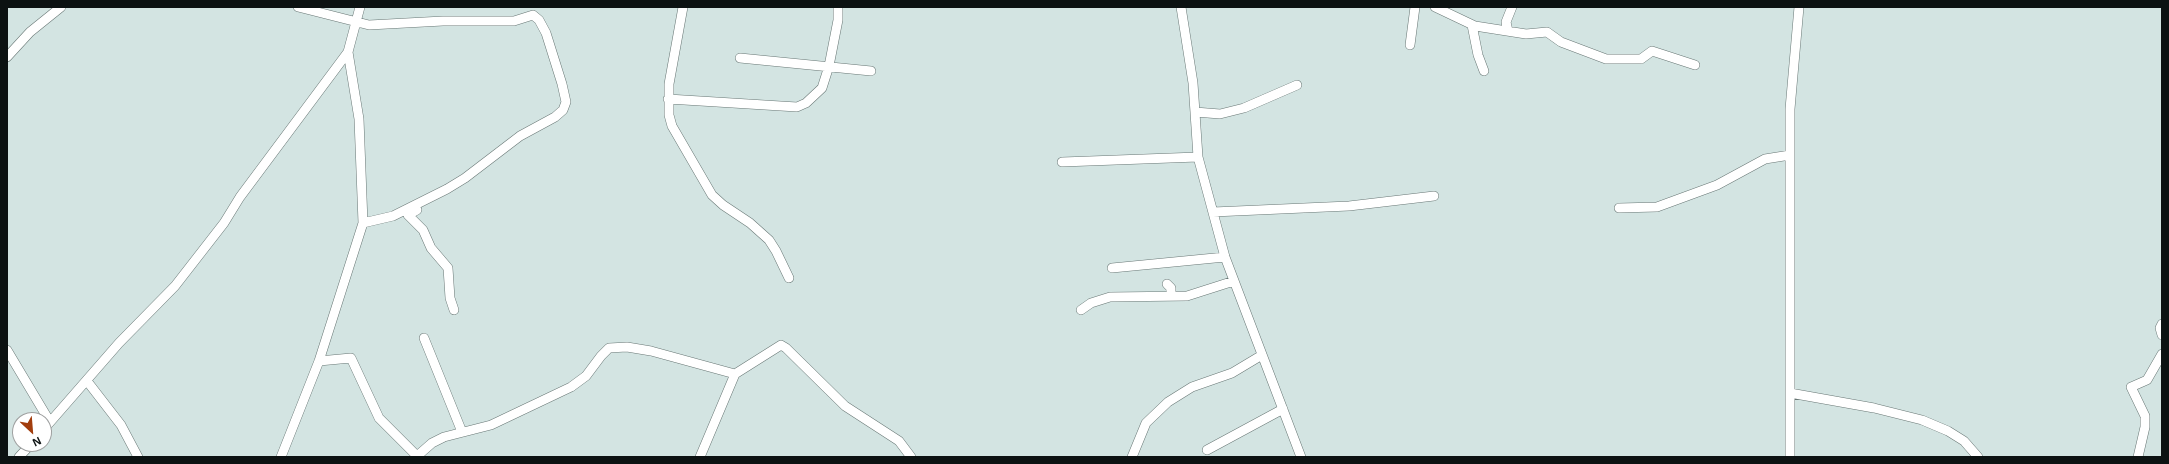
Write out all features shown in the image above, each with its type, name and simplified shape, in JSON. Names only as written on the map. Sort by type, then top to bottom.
[{"type":"street","points":[[7,57],[30,32],[61,7]]},
{"type":"street","points":[[298,7],[356,24],[368,25],[444,21],[514,21],[533,15],[539,20],[546,33],[562,84],[566,102],[563,110],[520,136],[465,178],[393,216],[364,223]]},
{"type":"street","points":[[52,420],[119,343],[175,286],[197,259],[348,52],[360,7]]},
{"type":"street","points":[[683,7],[668,99],[669,115],[672,126],[712,195],[723,205],[750,223],[769,240],[789,278]]},
{"type":"street","points":[[668,99],[797,107],[806,103],[819,93],[829,66],[838,20],[838,7]]},
{"type":"street","points":[[1182,7],[1193,83],[1198,157],[1225,257],[1301,457]]},
{"type":"street","points":[[1410,45],[1415,7]]},
{"type":"street","points":[[1435,7],[1472,25],[1526,34],[1547,32],[1561,42],[1606,59],[1641,59],[1652,51],[1695,64]]},
{"type":"street","points":[[1508,32],[1506,22],[1512,7]]},
{"type":"street","points":[[1790,457],[1790,109],[1799,7]]},
{"type":"street","points":[[1472,25],[1478,55],[1484,71]]},
{"type":"street","points":[[281,457],[319,360],[364,223],[360,119],[348,52]]},
{"type":"street","points":[[740,58],[871,71]]},
{"type":"street","points":[[1195,112],[1226,113],[1244,108],[1297,85]]},
{"type":"street","points":[[1619,208],[1657,207],[1717,185],[1765,159],[1790,155]]},
{"type":"street","points":[[1062,162],[1198,157]]},
{"type":"street","points":[[1213,212],[1349,206],[1434,196]]},
{"type":"street","points":[[423,201],[426,205],[408,215],[423,230],[431,248],[448,268],[450,298],[454,310]]},
{"type":"street","points":[[1112,268],[1225,257]]},
{"type":"street","points":[[1081,310],[1090,303],[1110,297],[1186,296],[1234,281]]},
{"type":"street","points":[[1167,284],[1170,288],[1170,296]]},
{"type":"street","points":[[2162,324],[2160,328],[2162,335]]},
{"type":"street","points":[[424,338],[462,432]]},
{"type":"street","points":[[700,457],[735,374],[779,346],[782,346],[845,406],[900,441],[910,457]]},
{"type":"street","points":[[319,360],[351,358],[379,418],[417,457],[432,443],[462,432],[491,425],[571,387],[586,376],[600,356],[609,348],[627,347],[651,351],[735,374]]},
{"type":"street","points":[[7,350],[40,412]]},
{"type":"street","points":[[2138,457],[2145,427],[2145,416],[2131,387],[2147,380],[2162,354]]},
{"type":"street","points":[[1132,457],[1146,423],[1168,402],[1192,387],[1232,373],[1262,355]]},
{"type":"street","points":[[86,381],[122,426],[138,457]]},
{"type":"street","points":[[1790,393],[1874,408],[1922,420],[1948,431],[1964,441],[1978,457]]},
{"type":"street","points":[[1207,450],[1283,409]]}]
